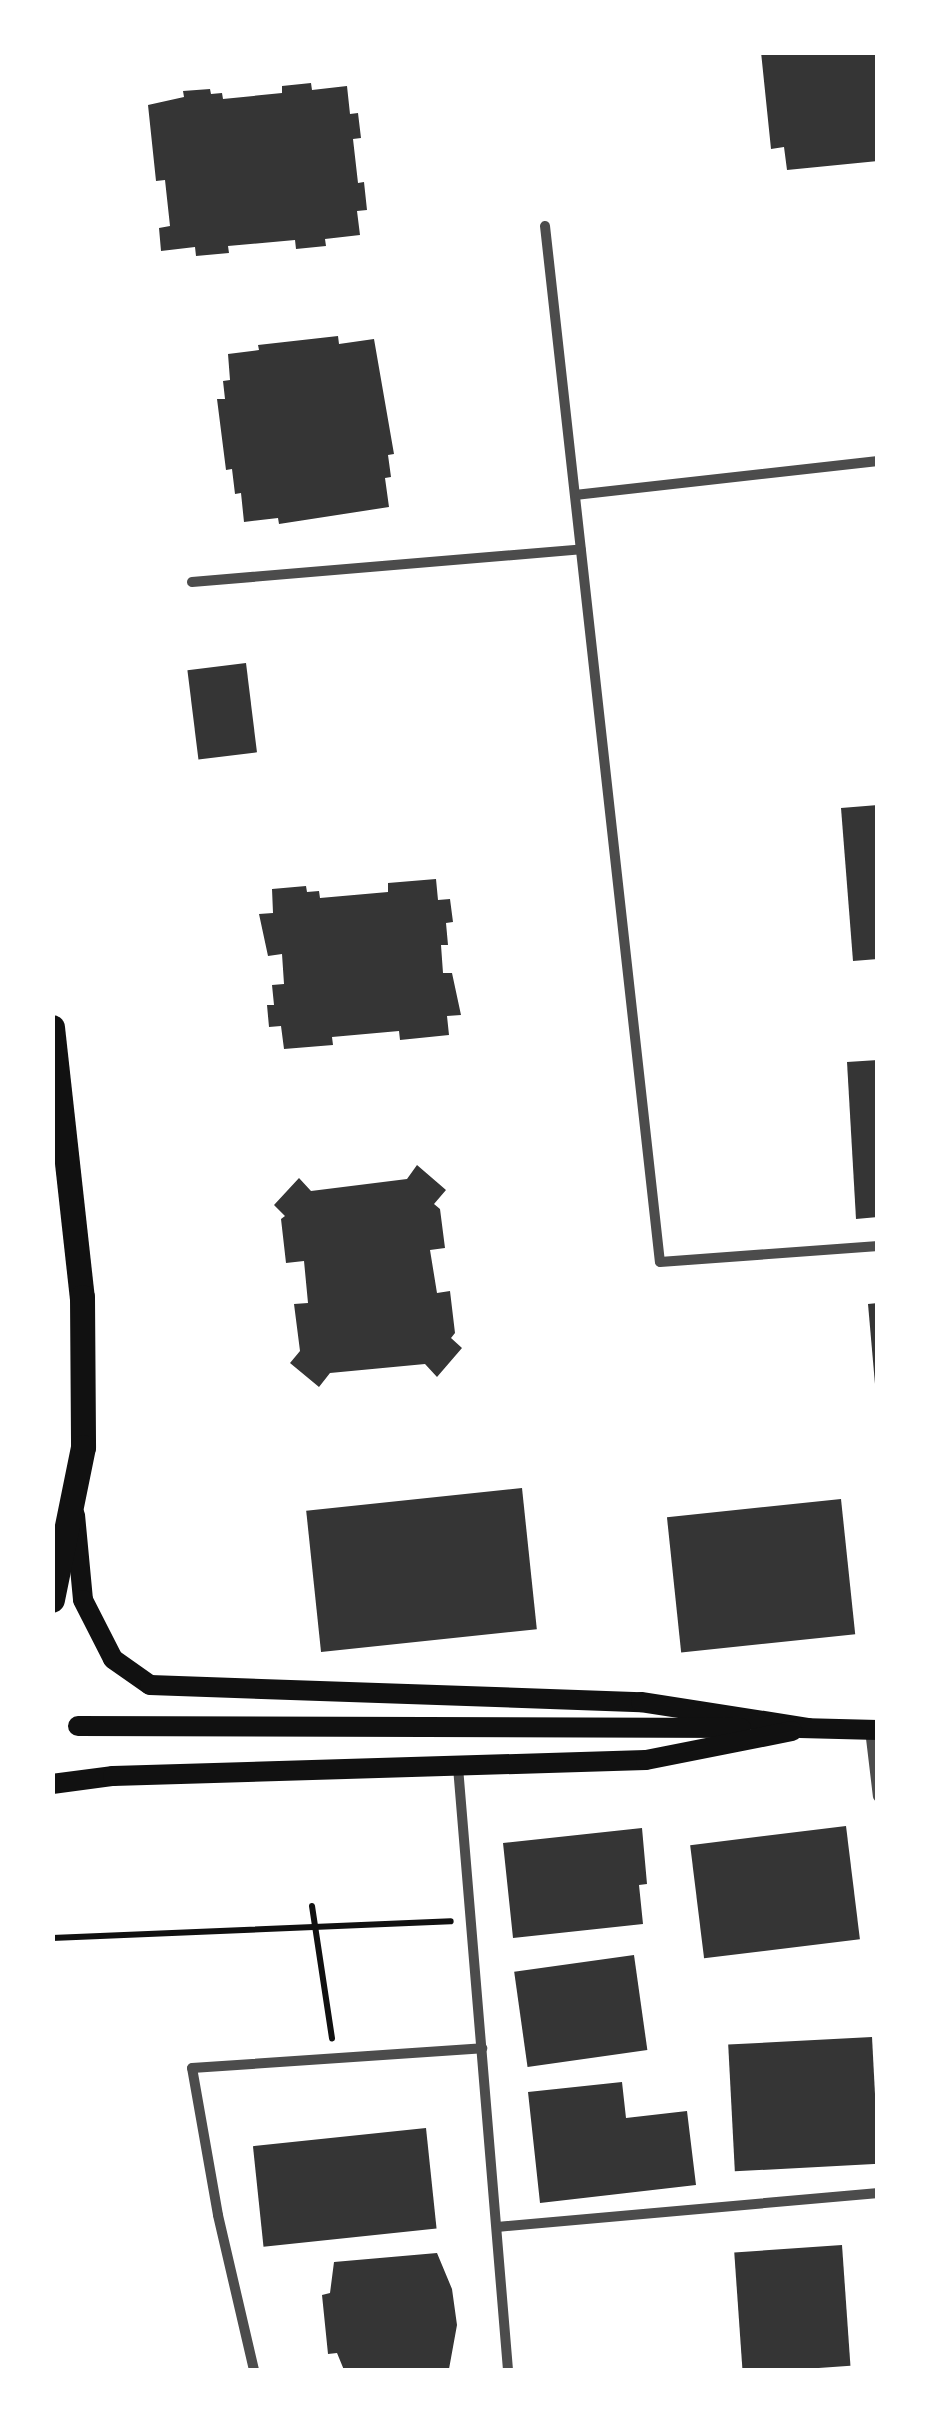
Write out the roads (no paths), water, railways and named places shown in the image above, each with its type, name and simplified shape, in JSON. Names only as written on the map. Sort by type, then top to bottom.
[{"type":"main road","points":[[52,1026],[82,1297],[83,1447],[74,1509],[52,1600]]},
{"type":"main road","points":[[74,1509],[83,1600],[113,1660],[150,1685],[640,1702],[809,1728]]},
{"type":"main road","points":[[78,1726],[874,1730]]},
{"type":"main road","points":[[52,1784],[113,1776],[646,1760],[809,1728]]},
{"type":"street","points":[[544,226],[660,1262],[878,1246]]},
{"type":"street","points":[[575,495],[878,460]]},
{"type":"street","points":[[192,582],[581,548]]},
{"type":"street","points":[[874,1730],[878,1796]]},
{"type":"street","points":[[458,1767],[508,2370]]},
{"type":"street","points":[[254,2370],[218,2215],[192,2068],[482,2048]]},
{"type":"street","points":[[497,2227],[878,2192]]}]
